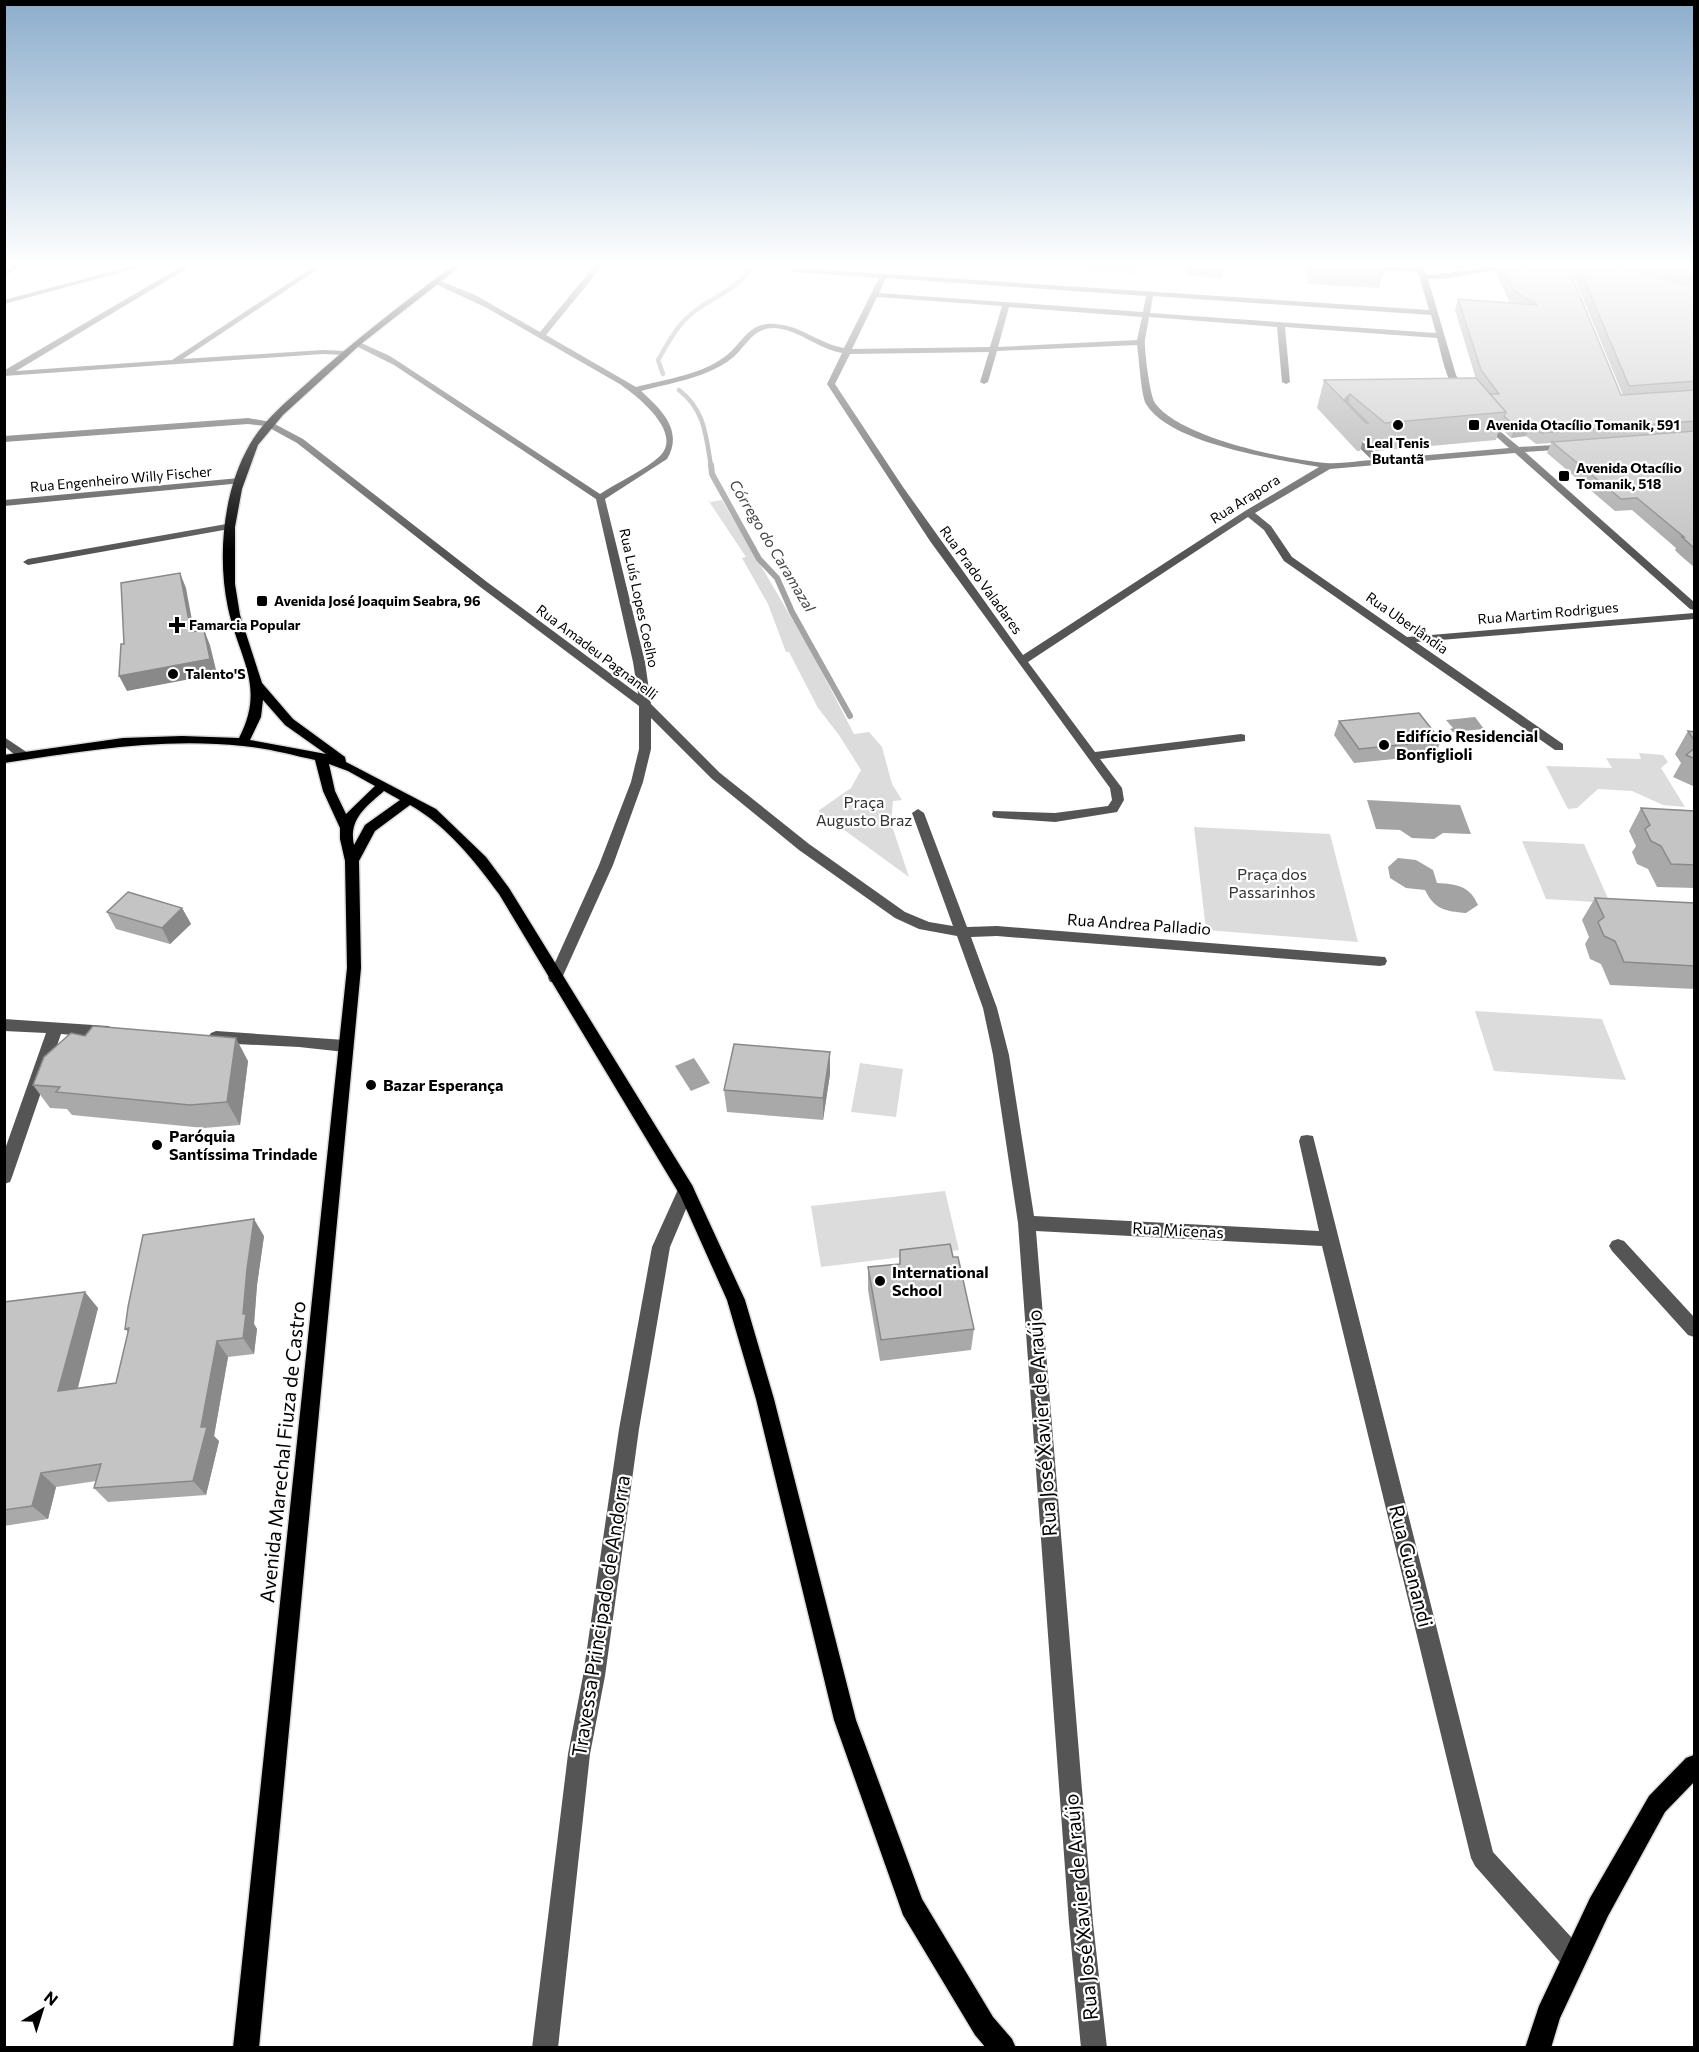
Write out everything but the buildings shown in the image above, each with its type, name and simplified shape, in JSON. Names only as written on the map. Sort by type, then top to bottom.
[{"type":"main road","points":[[243,742],[256,709],[255,682],[233,604],[230,571],[232,526],[239,481],[249,453],[268,424],[337,361]]},
{"type":"main road","points":[[255,682],[289,722],[352,768],[410,799],[451,829],[481,860],[504,891],[686,1191],[736,1300],[765,1399],[845,1720],[912,1906],[984,2026],[1003,2048]]},
{"type":"main road","points":[[4,759],[123,742],[182,740],[243,742],[321,757],[352,768]]},
{"type":"main road","name":"Avenida Marechal Fiuza de Castro","points":[[246,2048],[354,968],[352,861],[345,839],[346,827],[328,790],[321,757]]},
{"type":"main road","points":[[346,827],[351,816],[360,806],[384,785]]},
{"type":"main road","name":"Avenida Marechal Fiuza de Castro","points":[[352,861],[370,828],[410,799]]},
{"type":"main road","points":[[1538,2048],[1548,2015],[1599,1907],[1657,1804],[1695,1766]]},
{"type":"street","points":[[4,374],[26,361]]},
{"type":"street","points":[[4,374],[198,361]]},
{"type":"street","points":[[391,361],[435,391],[546,459],[600,498],[664,457],[670,450],[670,433],[652,406],[634,390],[585,361]]},
{"type":"street","points":[[634,390],[681,378],[723,361]]},
{"type":"street","name":"Rua Prado Valadares","points":[[842,361],[831,384],[885,471],[1021,661],[1116,788],[1118,800],[1112,809],[1093,814],[1034,819],[998,814]]},
{"type":"street","points":[[984,382],[989,361]]},
{"type":"street","points":[[1144,361],[1149,402],[1153,409],[1172,422],[1220,442],[1258,453],[1328,466]]},
{"type":"street","points":[[1284,361],[1286,382]]},
{"type":"street","points":[[1448,361],[1452,375],[1472,408],[1516,450],[1695,607]]},
{"type":"street","points":[[4,439],[228,421],[268,424]]},
{"type":"street","name":"Rua Amadeu Pagnanelli","points":[[268,424],[300,441],[483,584],[645,705],[716,776],[804,847],[900,915]]},
{"type":"street","points":[[1344,428],[1379,461]]},
{"type":"street","name":"Rua Arapora","points":[[1021,661],[1248,513],[1328,466],[1575,445]]},
{"type":"street","name":"Rua Engenheiro Willy Fischer","points":[[4,503],[239,481]]},
{"type":"street","name":"Rua Luís Lopes Coelho","points":[[555,978],[606,865],[637,782],[645,749],[645,705],[639,662],[600,498]]},
{"type":"street","name":"Rua Uberlândia","points":[[1248,513],[1268,528],[1288,559],[1559,747]]},
{"type":"street","points":[[28,562],[232,526]]},
{"type":"street","name":"Rua Martim Rodrigues","points":[[1405,640],[1695,616]]},
{"type":"street","points":[[1092,756],[1240,738]]},
{"type":"street","points":[[4,740],[24,756]]},
{"type":"street","name":"Rua José Xavier de Araújo","points":[[918,813],[990,1008],[1001,1055],[1027,1223],[1081,1923],[1094,2048]]},
{"type":"street","name":"Rua Andrea Palladio","points":[[900,915],[931,928],[963,934],[998,931],[1380,961]]},
{"type":"street","points":[[4,1025],[125,1032]]},
{"type":"street","points":[[4,1177],[55,1029]]},
{"type":"street","points":[[206,1037],[299,1041],[345,1046]]},
{"type":"street","name":"Rua Guanandi","points":[[1307,1141],[1329,1239],[1484,1858],[1574,1959]]},
{"type":"street","name":"Travessa Principado de Andorra","points":[[545,2048],[579,1754],[594,1676],[629,1429],[661,1247],[686,1191]]},
{"type":"street","name":"Rua Micenas","points":[[1027,1223],[1329,1239]]},
{"type":"street","points":[[1618,1246],[1695,1329]]},
{"type":"green space","name":"Praça Augusto Braz","points":[[708,500],[710,502],[722,500],[811,651],[854,734],[869,732],[882,747],[892,784],[902,800],[893,801],[891,823],[909,877],[818,811],[851,788],[861,770],[839,735],[818,708],[789,652],[786,652],[768,604],[742,558],[746,557]]},
{"type":"green space","points":[[1639,753],[1663,755],[1668,762],[1661,768],[1685,807],[1663,805],[1632,791],[1598,789],[1577,808],[1568,809],[1546,766],[1612,768],[1606,758],[1641,759]]},
{"type":"green space","name":"Praça dos Passarinhos","points":[[1194,827],[1330,834],[1358,942],[1206,930]]},
{"type":"green space","points":[[1522,841],[1584,844],[1610,903],[1546,899]]},
{"type":"green space","points":[[1475,1011],[1602,1019],[1626,1080],[1494,1071]]},
{"type":"green space","points":[[860,1063],[903,1069],[896,1117],[851,1112]]},
{"type":"green space","points":[[945,1191],[959,1250],[821,1267],[811,1206]]},
{"type":"shaded area","points":[[1475,717],[1484,729],[1453,732],[1450,729],[1453,728],[1446,720]]},
{"type":"shaded area","points":[[1367,800],[1460,805],[1471,834],[1443,833],[1434,839],[1412,838],[1400,830],[1376,829]]},
{"type":"shaded area","points":[[1398,858],[1416,860],[1433,870],[1437,883],[1462,887],[1471,894],[1478,905],[1466,913],[1446,910],[1437,906],[1425,890],[1406,888],[1390,878],[1388,867]]},
{"type":"shaded area","points":[[694,1058],[710,1083],[691,1091],[675,1066]]},
{"type":"waterway","name":"Córrego do Caramazal","points":[[658,361],[663,374]]},
{"type":"waterway","name":"Córrego do Caramazal","points":[[679,390],[694,406],[703,424],[711,466]]},
{"type":"waterway","name":"Córrego do Caramazal","points":[[711,465],[712,474],[759,559],[777,578],[792,612],[850,716]]},
{"type":"place","name":"Leal Tenis Butantã","points":[[1398,425]]},
{"type":"place","name":"Avenida Otacílio Tomanik, 591","points":[[1474,425]]},
{"type":"place","name":"Avenida Otacílio Tomanik, 518","points":[[1564,476]]},
{"type":"place","name":"Avenida José Joaquim Seabra, 96","points":[[262,601]]},
{"type":"place","name":"Famarcia Popular","points":[[177,625]]},
{"type":"place","name":"Talento'S","points":[[173,674]]},
{"type":"place","name":"Edifício Residencial Bonfiglioli","points":[[1384,745]]},
{"type":"place","name":"Bazar Esperança","points":[[371,1085]]},
{"type":"place","name":"Paróquia Santíssima Trindade","points":[[157,1145]]},
{"type":"place","name":"International School","points":[[880,1281]]}]
